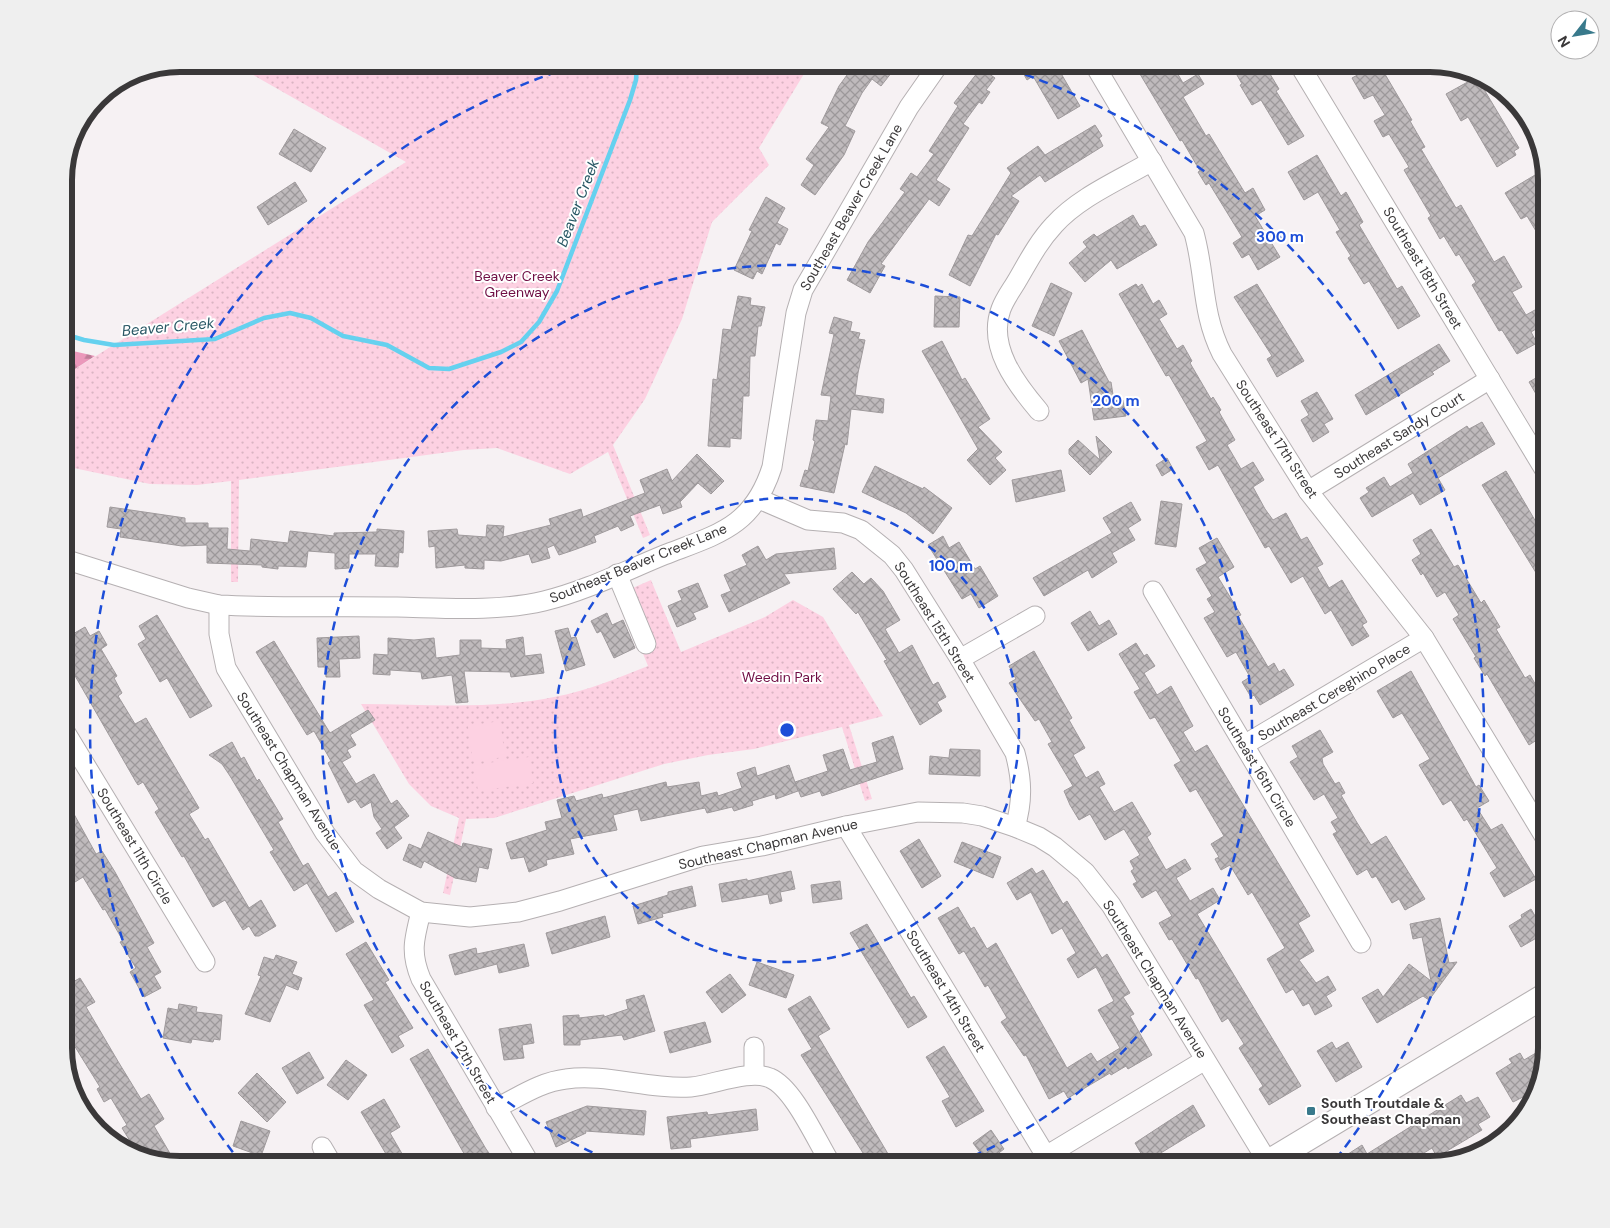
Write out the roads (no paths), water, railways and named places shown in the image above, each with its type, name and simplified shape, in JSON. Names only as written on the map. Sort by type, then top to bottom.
[{"type":"main road","points":[[1280,1156],[1538,1000]]},
{"type":"street","name":"Southeast Beaver Creek Lane","points":[[73,561],[188,598],[219,604],[423,607],[511,605],[542,601],[570,594],[718,534],[746,515],[759,499],[772,467],[796,313],[803,290],[909,107],[933,72]]},
{"type":"street","name":"Southeast 17th Street","points":[[1099,72],[1194,234],[1199,252],[1206,312],[1212,334],[1289,464],[1424,638],[1538,826]]},
{"type":"street","name":"Southeast 18th Street","points":[[1309,72],[1538,459]]},
{"type":"street","points":[[1039,410],[1020,389],[1006,366],[998,332],[1001,309],[1038,244],[1054,224],[1072,208],[1152,161]]},
{"type":"street","name":"Southeast Sandy Court","points":[[1308,490],[1490,379]]},
{"type":"street","name":"Southeast 15th Street","points":[[759,499],[808,520],[843,523],[861,530],[878,541],[904,570],[960,658],[1015,753],[1020,771],[1021,792],[1020,810],[1015,827]]},
{"type":"street","points":[[618,574],[646,644]]},
{"type":"street","name":"Southeast 16th Circle","points":[[1153,591],[1361,944]]},
{"type":"street","name":"Southeast Chapman Avenue","points":[[219,604],[219,634],[226,668],[325,833],[354,871],[379,889],[422,912],[470,917],[518,912],[560,901],[703,856],[762,846],[846,826],[918,812],[982,816],[1015,827],[1056,847],[1085,872],[1112,906],[1262,1156]]},
{"type":"street","points":[[960,658],[1035,616]]},
{"type":"street","name":"Southeast Cereghino Place","points":[[1244,745],[1424,638]]},
{"type":"street","name":"Southeast 11th Circle","points":[[73,745],[206,962]]},
{"type":"street","name":"Southeast 14th Street","points":[[846,826],[1046,1156],[1205,1060]]},
{"type":"street","name":"Southeast 12th Street","points":[[422,912],[413,947],[416,966],[421,979],[525,1156]]},
{"type":"street","points":[[754,1047],[754,1074]]},
{"type":"street","points":[[496,1108],[530,1089],[567,1078],[586,1078],[668,1088],[712,1084],[754,1074],[770,1078],[784,1089],[826,1156]]},
{"type":"street","points":[[322,1147],[327,1156]]},
{"type":"waterway","name":"Beaver Creek","points":[[73,337],[114,345],[215,339],[264,318],[290,313],[311,318],[343,336],[387,345],[429,368],[449,369],[501,352],[521,342],[539,322],[557,291],[630,100],[636,73]]},
{"type":"place","name":"South Troutdale & Southeast Chapman","points":[[1311,1111]]},
{"type":"park label","name":"Beaver Creek Greenway","points":[[517,284]]},
{"type":"park label","name":"Weedin Park","points":[[782,677]]}]
